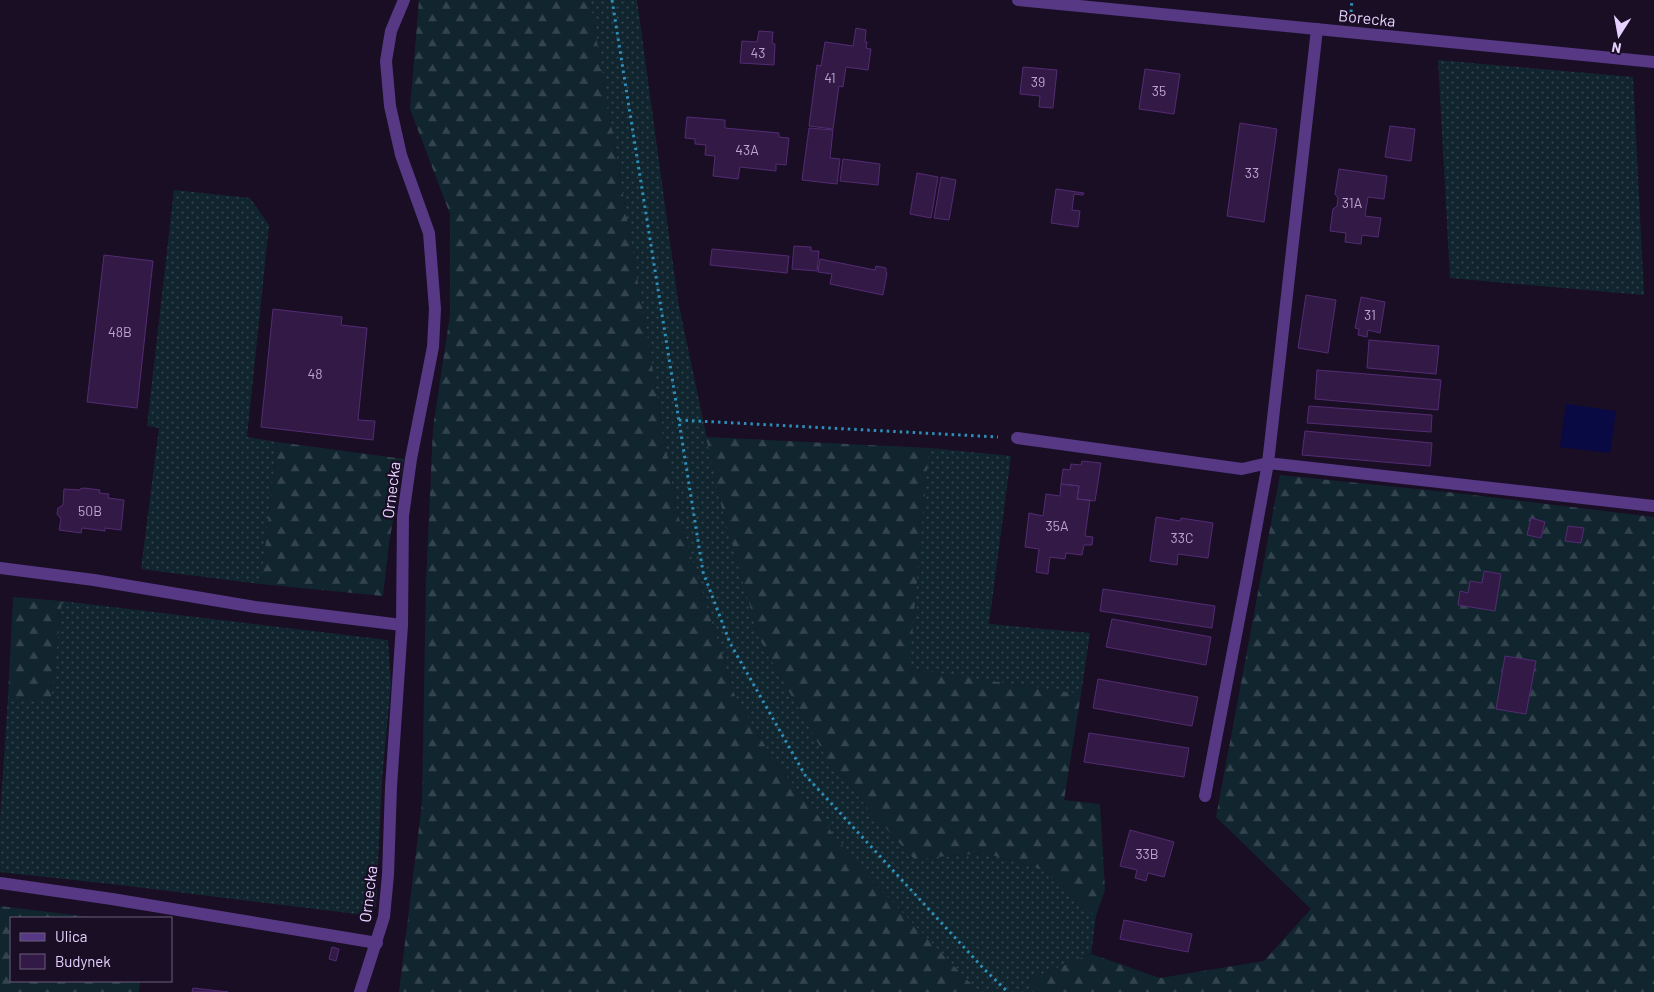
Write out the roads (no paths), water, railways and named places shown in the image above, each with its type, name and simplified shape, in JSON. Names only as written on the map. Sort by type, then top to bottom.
[{"type":"street","name":"Ornecka","points":[[360,992],[384,918],[402,625],[402,516],[433,347],[435,309],[429,233],[401,155],[390,106],[386,61],[391,31],[404,0]]},
{"type":"street","name":"Borecka","points":[[1018,0],[1654,62]]},
{"type":"street","points":[[1205,796],[1268,463],[1317,29]]},
{"type":"street","points":[[1017,438],[1242,469],[1268,463],[1654,506]]},
{"type":"street","points":[[0,568],[94,580],[254,608],[402,625]]},
{"type":"street","points":[[0,883],[112,899],[377,942]]}]
